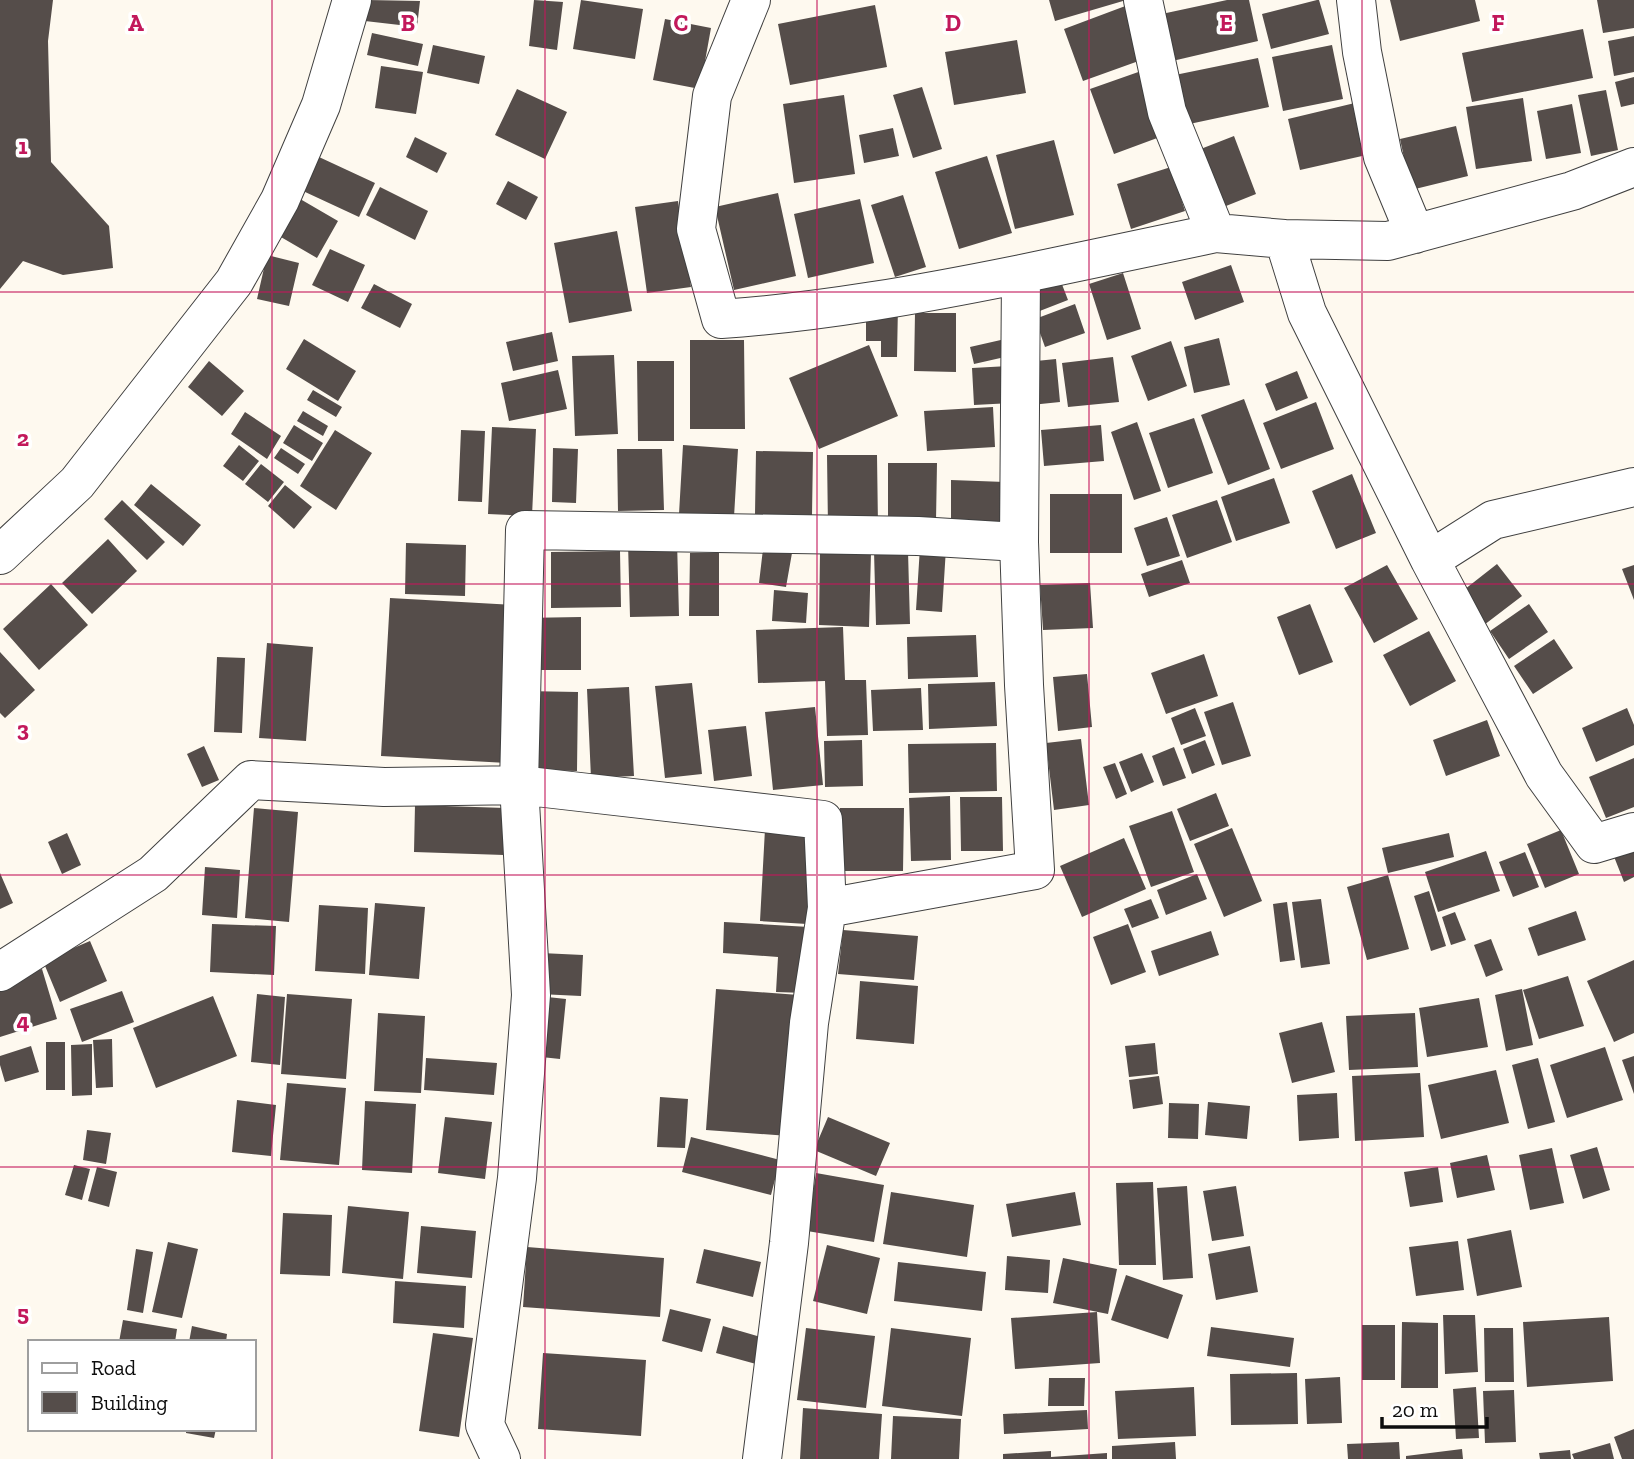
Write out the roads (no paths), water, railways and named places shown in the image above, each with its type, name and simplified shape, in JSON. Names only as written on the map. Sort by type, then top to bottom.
[{"type":"street","points":[[0,555],[77,483],[234,282],[279,200],[321,105],[352,0]]},
{"type":"street","points":[[751,0],[712,96],[696,229],[721,319],[776,315],[922,294],[1216,233],[1284,239],[1388,241],[1572,191],[1634,167]]},
{"type":"street","points":[[1143,0],[1167,112],[1216,233]]},
{"type":"street","points":[[1356,0],[1362,52],[1384,157],[1415,234]]},
{"type":"street","points":[[1284,239],[1307,313],[1430,560],[1544,775],[1594,845],[1634,832]]},
{"type":"street","points":[[827,908],[1035,870],[1024,685],[1020,542],[1021,274]]},
{"type":"street","points":[[1430,560],[1493,520],[1634,487]]},
{"type":"street","points":[[501,1459],[485,1425],[517,1178],[531,995],[519,785],[525,530],[918,536],[1020,542]]},
{"type":"street","points":[[0,972],[153,874],[251,780],[384,786],[519,785],[823,820],[827,908],[809,1023],[789,1243],[762,1459]]}]
